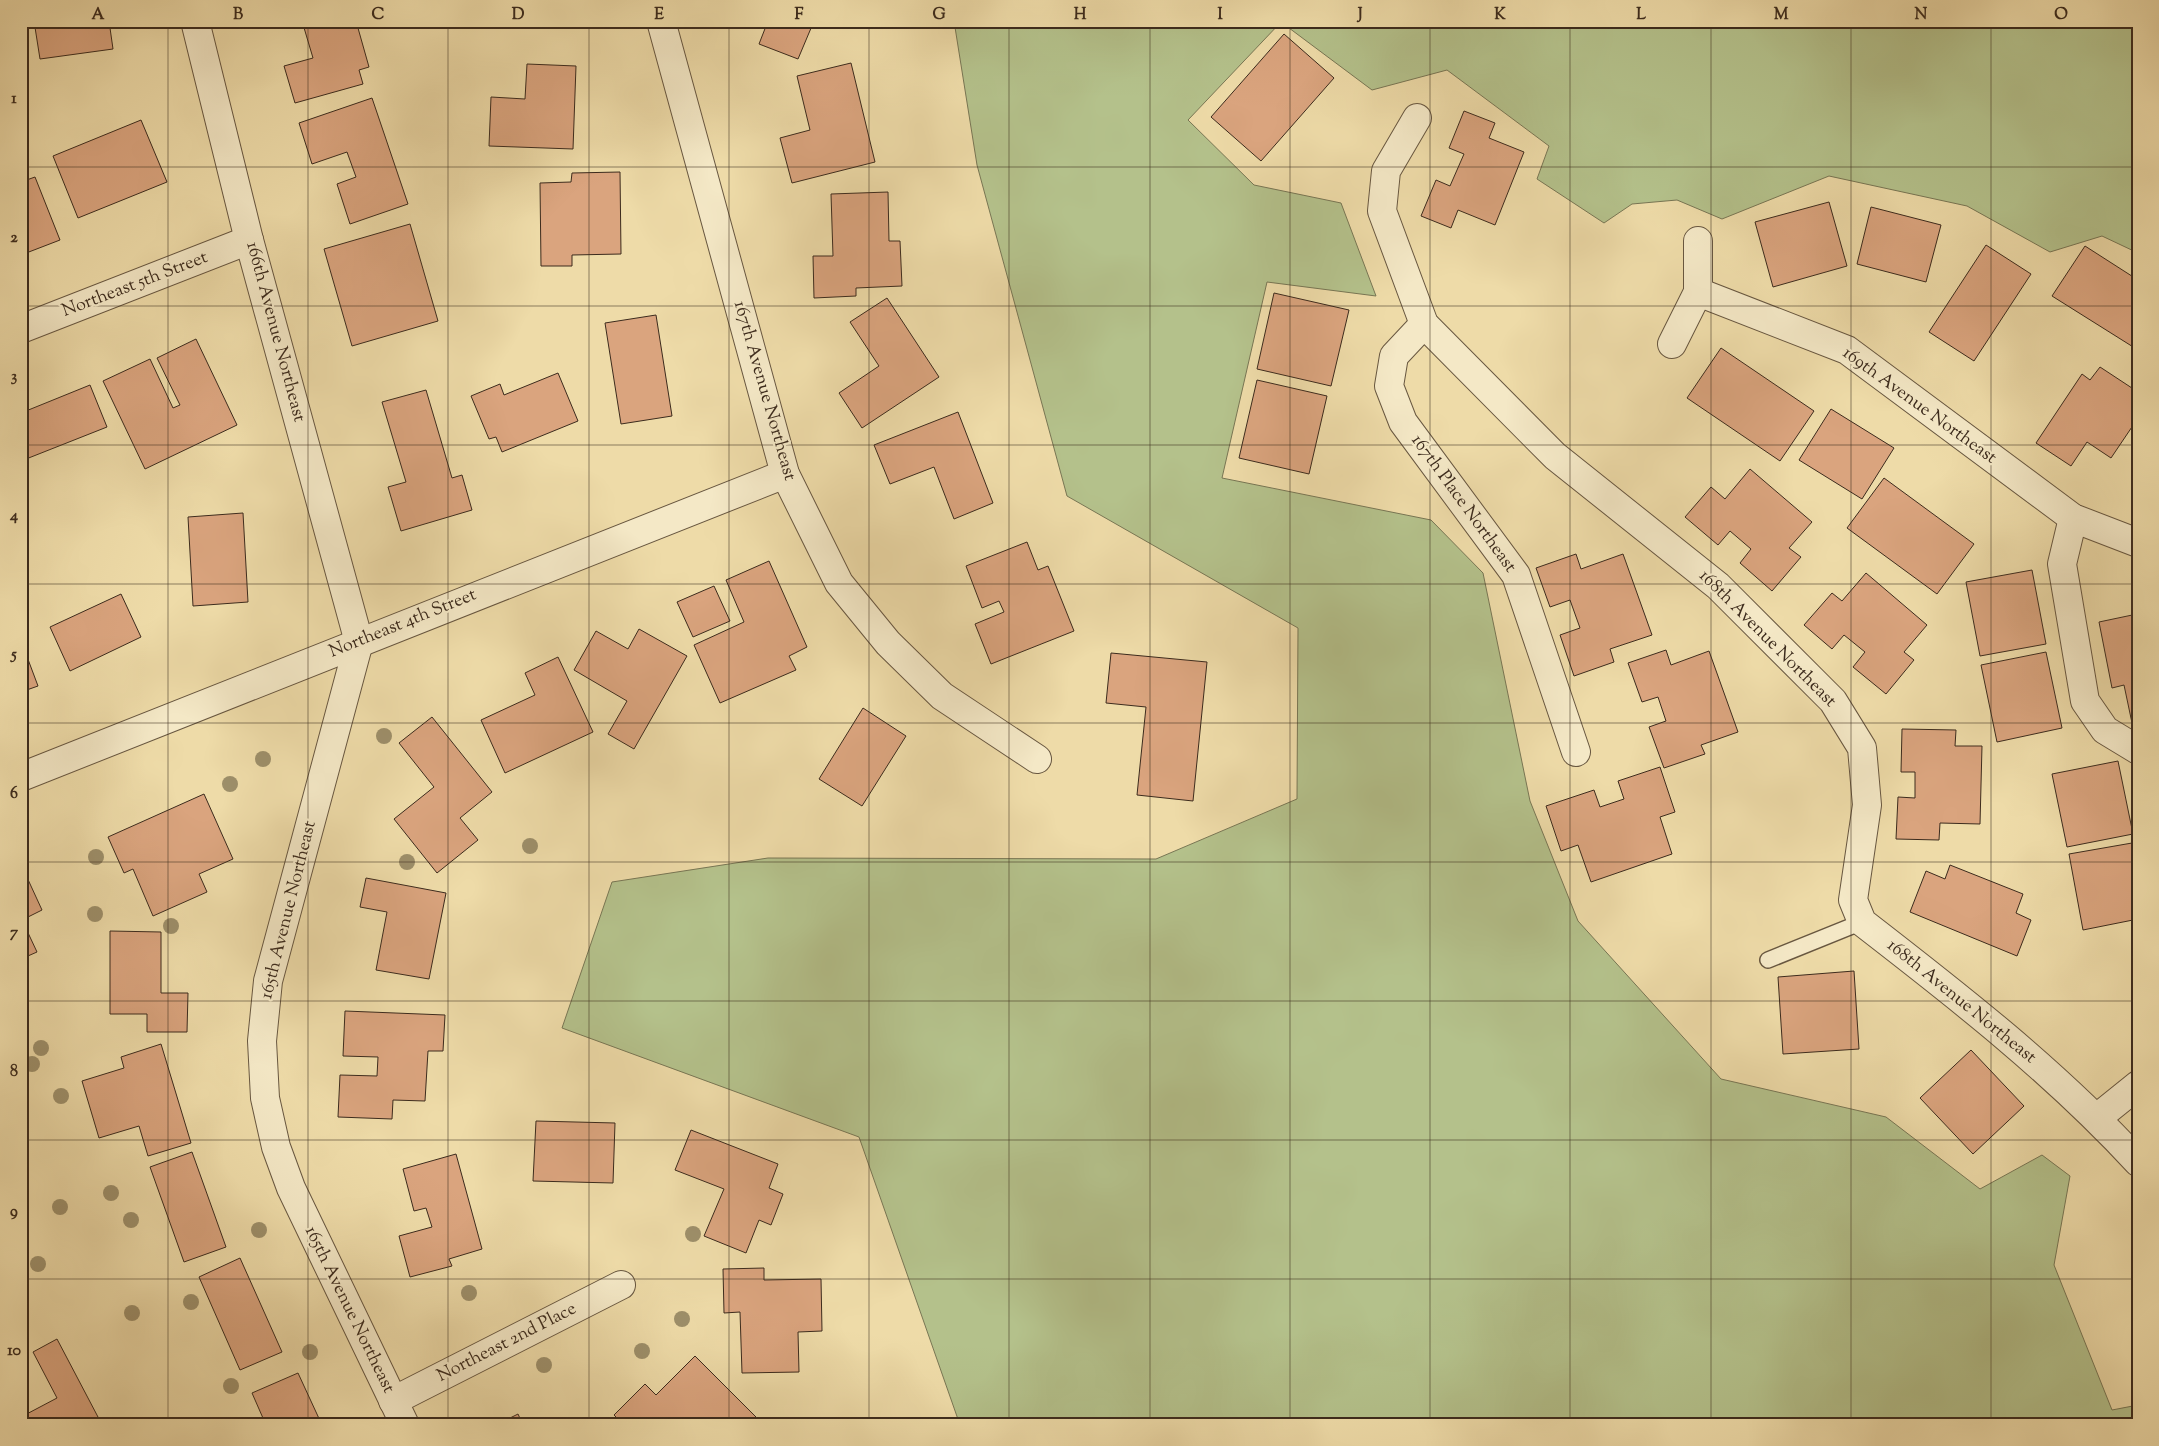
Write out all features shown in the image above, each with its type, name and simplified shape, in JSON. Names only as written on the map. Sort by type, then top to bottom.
[{"type":"street","name":"166th Avenue Northeast","points":[[195,21],[249,240],[359,642]]},
{"type":"street","name":"167th Avenue Northeast","points":[[661,21],[785,474],[839,583],[888,643],[942,696],[1037,760]]},
{"type":"street","name":"168th Avenue Northeast","points":[[1417,118],[1386,171],[1382,211],[1424,324],[1555,456],[1718,586],[1833,700],[1862,748],[1867,805],[1854,900],[1862,922],[1976,1011],[2097,1118],[2138,1162]]},
{"type":"street","name":"Northeast 5th Street","points":[[21,329],[249,240]]},
{"type":"street","points":[[1672,344],[1698,292],[1698,241]]},
{"type":"street","name":"169th Avenue Northeast","points":[[1698,292],[1848,350],[2073,518],[2138,543]]},
{"type":"street","name":"167th Place Northeast","points":[[1424,324],[1394,356],[1389,386],[1403,422],[1516,575],[1576,752]]},
{"type":"street","name":"Northeast 4th Street","points":[[21,777],[785,474]]},
{"type":"street","points":[[2073,518],[2062,564],[2085,701],[2105,730],[2138,750]]},
{"type":"street","name":"165th Avenue Northeast","points":[[359,642],[268,981],[262,1041],[266,1098],[276,1147],[291,1188],[405,1425]]},
{"type":"street","points":[[2097,1118],[2138,1084]]},
{"type":"street","name":"Northeast 2nd Place","points":[[393,1401],[621,1285]]},
{"type":"lane","points":[[1768,960],[1862,922]]},
{"type":"green space","points":[[954,21],[2138,21],[2138,253],[2102,236],[2050,252],[1967,206],[1829,176],[1722,219],[1677,200],[1632,204],[1604,223],[1537,179],[1549,146],[1447,70],[1372,90],[1281,22],[1188,120],[1254,185],[1341,203],[1376,296],[1267,282],[1222,478],[1431,520],[1483,573],[1530,801],[1578,921],[1721,1079],[1886,1117],[1980,1189],[2042,1155],[2070,1176],[2054,1265],[2112,1410],[2138,1405],[2138,1425],[960,1425],[859,1137],[562,1028],[612,882],[768,858],[1156,859],[1297,799],[1298,628],[1067,496],[977,165]]},
{"type":"building","points":[[34,21],[109,21],[113,49],[40,59]]},
{"type":"building","points":[[302,21],[356,21],[369,67],[359,70],[363,84],[295,103],[284,66],[313,58]]},
{"type":"building","points":[[491,21],[531,21],[491,27]]},
{"type":"building","points":[[768,21],[814,21],[798,59],[759,44]]},
{"type":"building","points":[[1284,34],[1334,78],[1261,161],[1211,117]]},
{"type":"building","points":[[851,63],[875,162],[792,183],[780,138],[810,130],[797,76]]},
{"type":"building","points":[[527,64],[576,66],[573,149],[489,146],[491,97],[525,99]]},
{"type":"building","points":[[372,98],[408,204],[350,224],[337,184],[356,177],[347,152],[312,164],[299,123]]},
{"type":"building","points":[[1464,111],[1495,123],[1489,138],[1524,152],[1495,225],[1458,210],[1451,228],[1421,216],[1436,180],[1450,186],[1464,154],[1449,148]]},
{"type":"building","points":[[141,120],[167,182],[78,218],[53,156]]},
{"type":"building","points":[[620,172],[621,254],[572,255],[572,266],[541,266],[540,183],[571,182],[572,173]]},
{"type":"building","points":[[35,177],[60,240],[21,255],[21,182]]},
{"type":"building","points":[[888,192],[889,241],[900,241],[902,286],[856,288],[856,296],[814,298],[813,256],[833,256],[831,194]]},
{"type":"building","points":[[1829,202],[1847,266],[1773,287],[1755,222]]},
{"type":"building","points":[[1871,207],[1941,225],[1926,282],[1857,264]]},
{"type":"building","points":[[410,224],[438,321],[352,346],[324,249]]},
{"type":"building","points":[[1986,245],[2031,274],[1974,361],[1929,332]]},
{"type":"building","points":[[2085,246],[2138,280],[2138,350],[2052,296]]},
{"type":"building","points":[[1274,293],[1349,310],[1331,386],[1257,369]]},
{"type":"building","points":[[887,298],[939,377],[862,428],[839,393],[879,366],[850,322]]},
{"type":"building","points":[[656,315],[672,416],[621,424],[605,323]]},
{"type":"building","points":[[196,339],[237,425],[145,469],[103,381],[150,359],[173,408],[180,405],[157,358]]},
{"type":"building","points":[[1721,348],[1814,411],[1780,461],[1687,398]]},
{"type":"building","points":[[2100,367],[2138,392],[2138,418],[2111,458],[2087,442],[2071,466],[2036,443],[2082,374],[2090,380]]},
{"type":"building","points":[[558,373],[578,421],[502,452],[496,437],[489,439],[471,396],[500,384],[504,395]]},
{"type":"building","points":[[1257,380],[1327,396],[1309,474],[1239,458]]},
{"type":"building","points":[[90,385],[107,427],[21,461],[21,413]]},
{"type":"building","points":[[426,390],[452,478],[462,475],[472,510],[401,531],[388,487],[406,482],[382,402]]},
{"type":"building","points":[[1831,409],[1894,448],[1862,499],[1799,460]]},
{"type":"building","points":[[958,412],[993,503],[954,519],[934,467],[890,484],[874,445]]},
{"type":"building","points":[[1750,469],[1812,522],[1789,548],[1801,557],[1772,591],[1740,563],[1751,549],[1730,531],[1718,545],[1685,517],[1711,487],[1725,499]]},
{"type":"building","points":[[1884,478],[1974,544],[1937,594],[1847,528]]},
{"type":"building","points":[[243,513],[248,602],[193,606],[188,517]]},
{"type":"building","points":[[1027,542],[1038,570],[1048,566],[1074,631],[991,664],[975,624],[1004,612],[999,601],[982,608],[966,566]]},
{"type":"building","points":[[1576,554],[1581,569],[1623,554],[1652,635],[1610,649],[1614,662],[1574,676],[1560,635],[1580,628],[1570,600],[1550,607],[1536,568]]},
{"type":"building","points":[[769,561],[807,647],[789,656],[796,670],[720,703],[694,645],[744,622],[726,580]]},
{"type":"building","points":[[2032,570],[2046,644],[1980,656],[1966,582]]},
{"type":"building","points":[[1866,573],[1927,625],[1904,652],[1914,660],[1886,694],[1853,667],[1865,652],[1844,635],[1832,649],[1804,625],[1832,593],[1842,601]]},
{"type":"building","points":[[714,586],[730,621],[693,637],[677,602]]},
{"type":"building","points":[[121,594],[141,637],[70,671],[50,627]]},
{"type":"building","points":[[2137,614],[2138,722],[2132,723],[2124,685],[2112,688],[2099,622]]},
{"type":"building","points":[[639,629],[687,656],[634,749],[608,734],[627,701],[574,670],[596,631],[628,649]]},
{"type":"building","points":[[1666,650],[1671,665],[1709,651],[1738,732],[1701,745],[1705,754],[1664,768],[1649,727],[1666,721],[1658,697],[1642,702],[1628,663]]},
{"type":"building","points":[[2046,652],[2062,728],[1997,742],[1981,665]]},
{"type":"building","points":[[1111,653],[1207,662],[1193,801],[1137,795],[1146,707],[1106,703]]},
{"type":"building","points":[[26,654],[38,686],[21,692],[21,656]]},
{"type":"building","points":[[558,657],[593,732],[505,773],[481,720],[535,695],[525,673]]},
{"type":"building","points":[[863,708],[906,736],[862,806],[819,779]]},
{"type":"building","points":[[432,717],[492,792],[460,818],[478,840],[437,873],[394,819],[434,787],[399,743]]},
{"type":"building","points":[[1902,729],[1956,730],[1955,746],[1982,746],[1980,824],[1940,823],[1939,840],[1896,839],[1898,797],[1915,798],[1915,772],[1901,772]]},
{"type":"building","points":[[2118,761],[2133,834],[2067,847],[2052,774]]},
{"type":"building","points":[[1660,767],[1675,812],[1660,817],[1672,854],[1591,882],[1578,845],[1561,851],[1546,806],[1594,790],[1600,807],[1624,799],[1618,781]]},
{"type":"building","points":[[204,794],[233,859],[199,874],[207,892],[153,916],[133,869],[124,873],[108,837]]},
{"type":"building","points":[[2132,843],[2138,876],[2138,919],[2083,930],[2069,854]]},
{"type":"building","points":[[1950,865],[2023,894],[2016,913],[2031,920],[2017,956],[1910,912],[1926,871],[1945,879]]},
{"type":"building","points":[[25,873],[42,910],[22,920],[37,952],[21,959],[21,875]]},
{"type":"building","points":[[366,878],[446,893],[429,979],[376,970],[387,912],[360,907]]},
{"type":"building","points":[[110,931],[161,932],[161,993],[188,993],[187,1032],[147,1032],[147,1014],[110,1014]]},
{"type":"building","points":[[1854,971],[1859,1049],[1783,1054],[1778,977]]},
{"type":"building","points":[[345,1011],[445,1015],[443,1051],[428,1051],[425,1101],[393,1100],[392,1119],[338,1117],[340,1075],[377,1076],[378,1057],[343,1056]]},
{"type":"building","points":[[161,1044],[191,1143],[148,1156],[139,1126],[99,1138],[82,1081],[124,1068],[121,1057]]},
{"type":"building","points":[[1971,1050],[2024,1106],[1973,1154],[1920,1098]]},
{"type":"building","points":[[536,1121],[615,1123],[613,1183],[533,1181]]},
{"type":"building","points":[[691,1130],[778,1164],[769,1188],[783,1194],[771,1225],[759,1220],[746,1253],[704,1236],[724,1189],[675,1170]]},
{"type":"building","points":[[192,1152],[226,1247],[184,1262],[150,1167]]},
{"type":"building","points":[[456,1154],[482,1249],[449,1259],[452,1266],[410,1277],[399,1236],[432,1227],[426,1208],[414,1211],[403,1169]]},
{"type":"building","points":[[240,1258],[282,1352],[240,1370],[199,1277]]},
{"type":"building","points":[[764,1268],[764,1280],[821,1279],[822,1331],[798,1332],[799,1372],[742,1373],[740,1312],[724,1313],[723,1269]]},
{"type":"building","points":[[57,1339],[98,1417],[83,1425],[21,1425],[21,1417],[57,1398],[33,1352]]},
{"type":"building","points":[[695,1356],[757,1418],[750,1425],[624,1425],[614,1415],[645,1384],[656,1395]]},
{"type":"building","points":[[298,1373],[322,1425],[266,1425],[252,1393]]},
{"type":"building","points":[[518,1414],[523,1425],[496,1425]]}]
